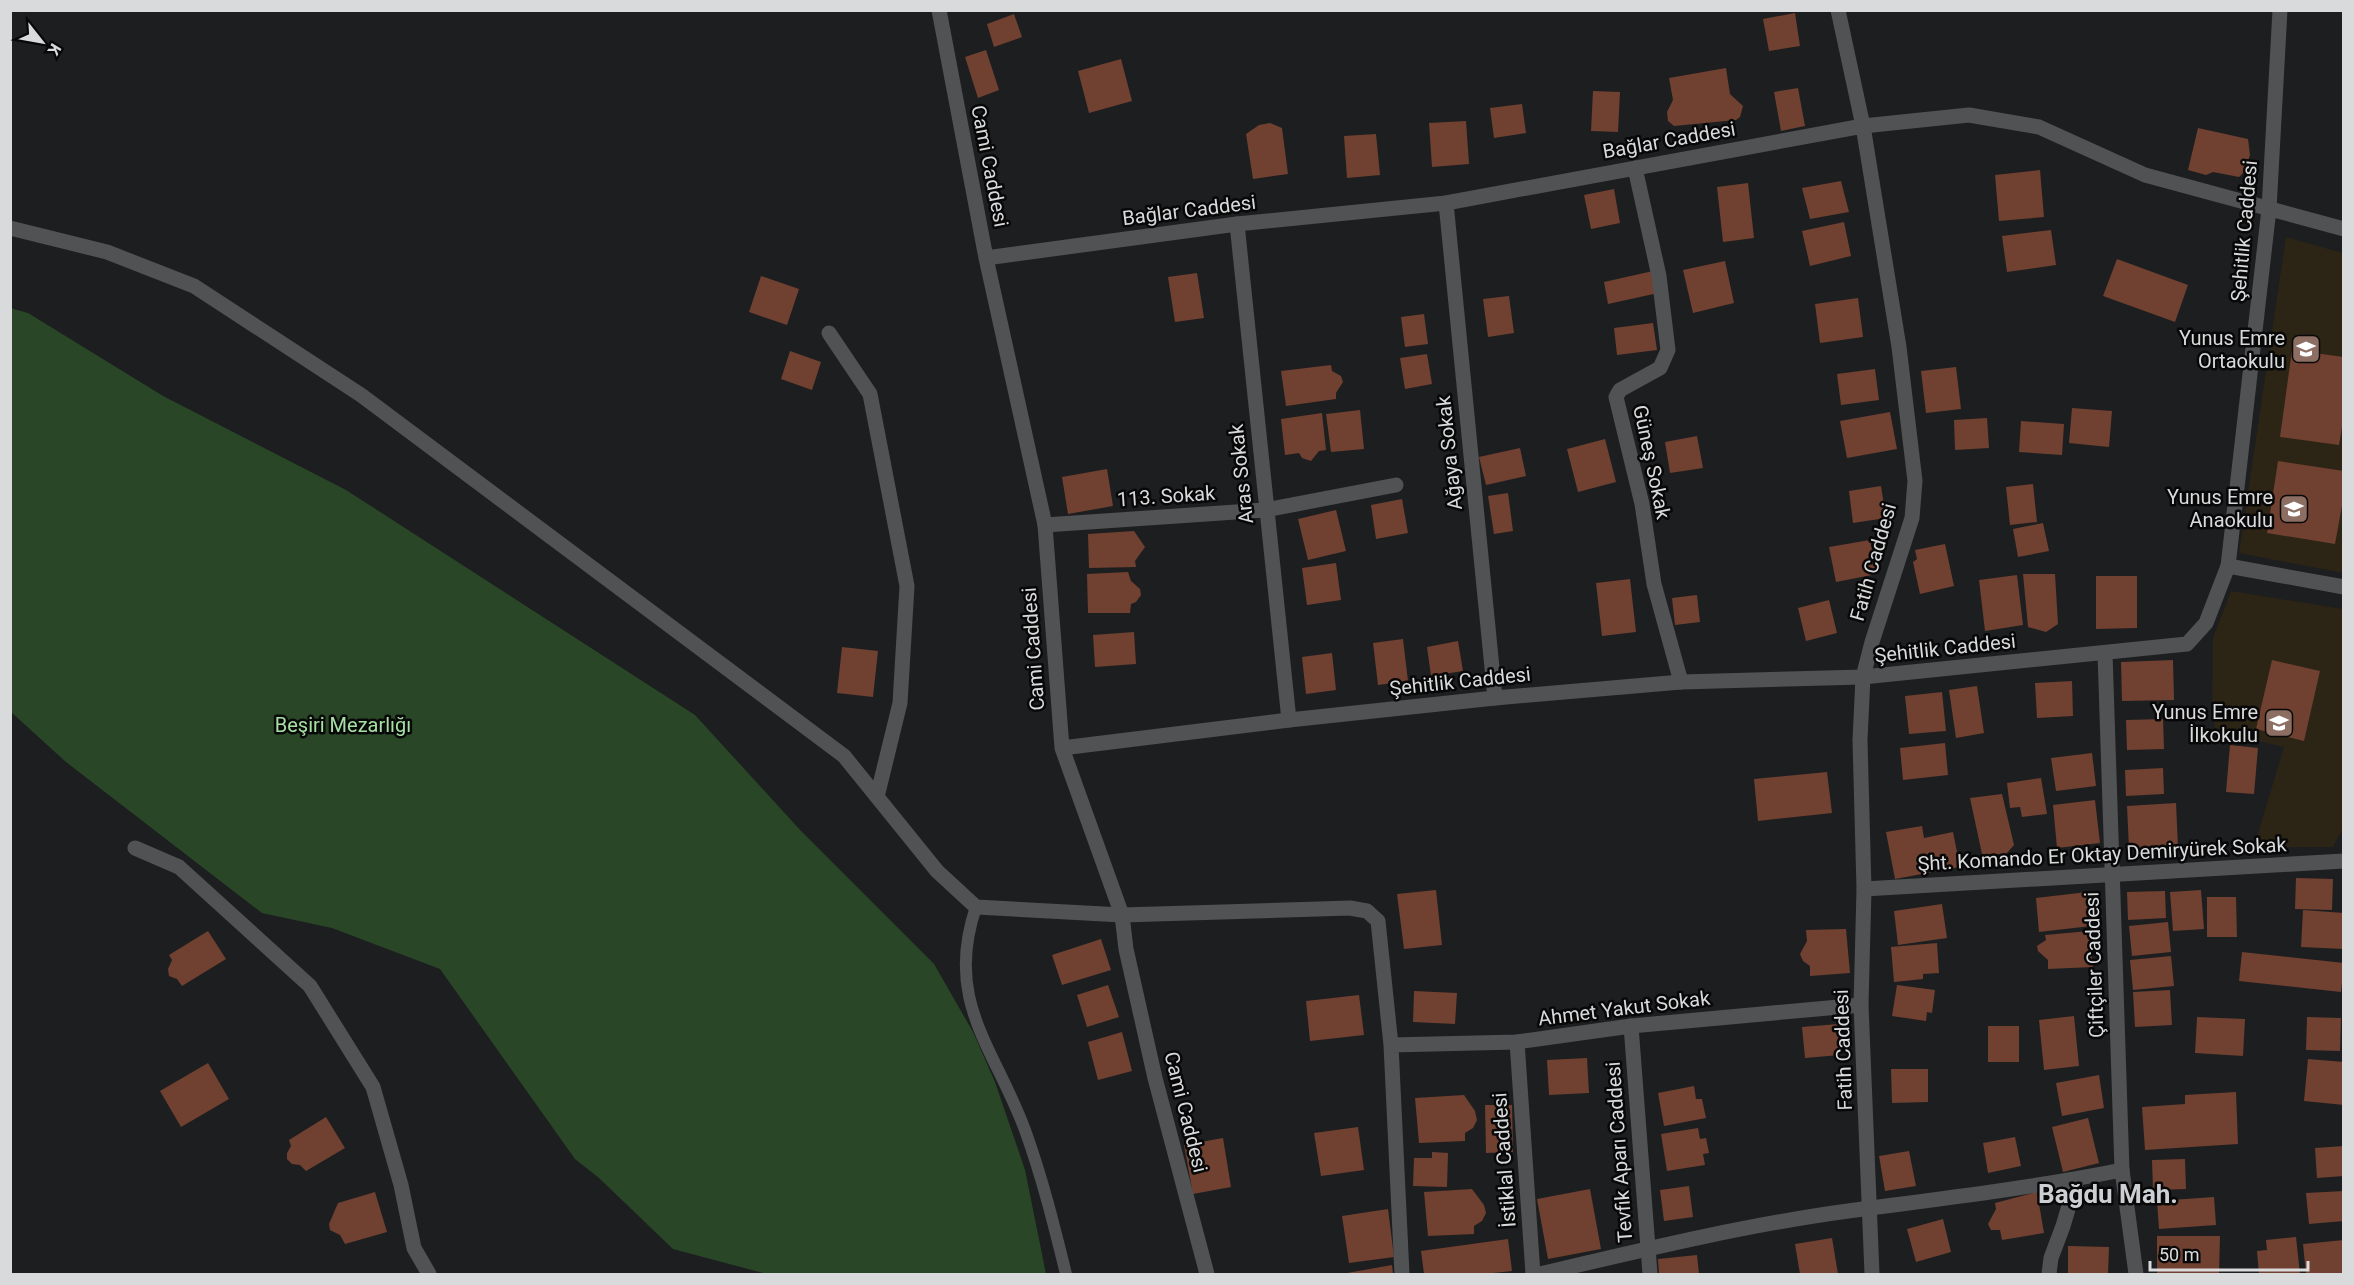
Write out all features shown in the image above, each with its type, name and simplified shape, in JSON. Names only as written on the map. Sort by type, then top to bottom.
[{"type":"street","name":"Cami Caddesi","points":[[939,10],[986,258],[1045,525],[1062,748],[1122,915],[1126,949],[1155,1077],[1207,1275]]},
{"type":"street","name":"Fatih Caddesi","points":[[1838,10],[1863,126],[1899,347],[1916,481],[1912,518],[1863,677],[1860,740],[1864,889],[1861,1005],[1872,1275]]},
{"type":"street","name":"Şehitlik Caddesi","points":[[1062,748],[1495,698],[1681,682],[1863,677],[2187,644],[2206,622],[2228,566],[2269,209],[2280,10]]},
{"type":"street","name":"Bağlar Caddesi","points":[[986,258],[1237,224],[1446,203],[1863,126],[1969,115],[2039,127],[2145,175],[2343,230]]},
{"type":"street","name":"Güneş Sokak","points":[[1635,168],[1659,276],[1668,350],[1660,368],[1620,390],[1616,397],[1642,504],[1654,584],[1681,682]]},
{"type":"street","name":"Ağaya Sokak","points":[[1446,203],[1495,698]]},
{"type":"street","name":"Aras Sokak","points":[[1237,224],[1265,510],[1289,720]]},
{"type":"street","points":[[10,228],[107,252],[194,286],[361,395],[844,756],[937,871],[976,907],[1122,915],[1350,908],[1367,911],[1378,921],[1391,1045],[1402,1275]]},
{"type":"street","points":[[829,333],[870,394],[907,586],[900,703],[877,797]]},
{"type":"street","name":"113. Sokak","points":[[1045,525],[1265,510],[1396,485]]},
{"type":"street","points":[[2228,566],[2343,586]]},
{"type":"street","name":"Çiftçiler Caddesi","points":[[2105,653],[2122,1170],[2136,1275]]},
{"type":"street","points":[[135,848],[179,867],[310,986],[373,1087],[401,1185],[414,1248],[429,1275]]},
{"type":"street","name":"Şht. Komando Er Oktay Demiryürek Sokak","points":[[1864,889],[2343,861]]},
{"type":"street","name":"Ahmet Yakut Sokak","points":[[1391,1045],[1517,1042],[1631,1026],[1861,1005]]},
{"type":"street","name":"Tevfik Aparı Caddesi","points":[[1631,1026],[1650,1275]]},
{"type":"street","name":"İstiklal Caddesi","points":[[1517,1042],[1533,1275]]},
{"type":"street","points":[[1540,1275],[1647,1249],[1871,1209],[2077,1179],[2122,1170]]},
{"type":"street","points":[[2049,1275],[2050,1258],[2063,1226],[2077,1179]]},
{"type":"lane","points":[[976,907],[965,956],[969,1006],[1008,1090],[1042,1177],[1066,1275]]},
{"type":"shaded area","points":[[2286,237],[2343,253],[2343,573],[2239,553]]},
{"type":"shaded area","name":"Yunus Emre İlkokulu","points":[[2231,591],[2343,609],[2344,826],[2333,847],[2254,847],[2284,747],[2216,731],[2212,715],[2213,638]]},
{"type":"green space","name":"Beşiri Mezarlığı","points":[[10,308],[28,313],[163,396],[346,490],[695,715],[801,831],[934,964],[973,1032],[995,1082],[1025,1170],[1046,1274],[767,1274],[673,1249],[599,1178],[575,1159],[440,969],[332,928],[262,913],[66,762],[11,712]]},
{"type":"building","points":[[1795,13],[1800,46],[1769,51],[1763,19]]},
{"type":"building","points":[[1014,14],[1022,37],[994,47],[987,24]]},
{"type":"building","points":[[986,50],[999,90],[978,98],[965,57]]},
{"type":"building","points":[[1121,59],[1132,101],[1089,113],[1078,71]]},
{"type":"building","points":[[1726,68],[1730,94],[1743,106],[1740,117],[1736,120],[1674,126],[1668,121],[1667,112],[1673,100],[1669,78]]},
{"type":"building","points":[[1798,88],[1805,126],[1781,131],[1774,92]]},
{"type":"building","points":[[1593,91],[1620,92],[1618,132],[1591,131]]},
{"type":"building","points":[[1522,104],[1526,133],[1494,138],[1490,108]]},
{"type":"building","points":[[1466,121],[1469,164],[1432,167],[1429,123]]},
{"type":"building","points":[[1270,123],[1282,128],[1288,174],[1253,179],[1246,134],[1259,125]]},
{"type":"building","points":[[2198,128],[2248,139],[2250,155],[2244,172],[2239,177],[2213,172],[2206,175],[2188,170]]},
{"type":"building","points":[[1376,134],[1380,175],[1347,178],[1344,136]]},
{"type":"building","points":[[2040,170],[2044,217],[1999,221],[1995,175]]},
{"type":"building","points":[[1841,181],[1849,212],[1810,219],[1802,188]]},
{"type":"building","points":[[1748,183],[1754,238],[1723,242],[1717,187]]},
{"type":"building","points":[[1614,189],[1620,223],[1591,229],[1584,195]]},
{"type":"building","points":[[1844,222],[1851,256],[1810,266],[1802,231]]},
{"type":"building","points":[[2051,230],[2056,265],[2007,272],[2002,236]]},
{"type":"building","points":[[2117,259],[2188,285],[2175,322],[2103,296]]},
{"type":"building","points":[[1725,261],[1734,303],[1693,313],[1683,270]]},
{"type":"building","points":[[1653,271],[1658,293],[1608,304],[1604,282]]},
{"type":"building","points":[[1197,273],[1204,318],[1175,322],[1168,277]]},
{"type":"building","points":[[761,276],[799,289],[787,325],[749,312]]},
{"type":"building","points":[[1509,296],[1514,333],[1488,337],[1483,299]]},
{"type":"building","points":[[1858,298],[1863,337],[1820,343],[1815,304]]},
{"type":"building","points":[[1424,314],[1428,344],[1405,347],[1401,317]]},
{"type":"building","points":[[1653,323],[1657,350],[1617,355],[1614,328]]},
{"type":"building","points":[[2292,350],[2344,357],[2344,415],[2339,445],[2280,437]]},
{"type":"building","points":[[790,351],[821,362],[812,390],[781,379]]},
{"type":"building","points":[[1427,354],[1432,384],[1405,389],[1400,358]]},
{"type":"building","points":[[1331,365],[1332,371],[1341,376],[1343,382],[1336,393],[1336,399],[1286,406],[1281,371]]},
{"type":"building","points":[[1956,367],[1961,409],[1926,413],[1921,371]]},
{"type":"building","points":[[1875,369],[1879,400],[1841,405],[1837,374]]},
{"type":"building","points":[[2072,408],[2112,411],[2109,447],[2069,443]]},
{"type":"building","points":[[1360,410],[1364,449],[1331,452],[1326,414]]},
{"type":"building","points":[[1890,412],[1897,449],[1847,458],[1840,421]]},
{"type":"building","points":[[1322,413],[1326,450],[1319,451],[1311,461],[1302,458],[1299,453],[1285,455],[1281,419]]},
{"type":"building","points":[[1987,418],[1989,448],[1955,450],[1954,420]]},
{"type":"building","points":[[2021,421],[2064,424],[2062,455],[2019,452]]},
{"type":"building","points":[[1697,436],[1703,468],[1670,473],[1665,442]]},
{"type":"building","points":[[1605,439],[1616,482],[1578,492],[1567,449]]},
{"type":"building","points":[[1520,448],[1526,476],[1486,485],[1479,457]]},
{"type":"building","points":[[2278,461],[2344,471],[2344,495],[2335,544],[2267,533]]},
{"type":"building","points":[[1107,469],[1113,506],[1068,514],[1062,477]]},
{"type":"building","points":[[2033,484],[2037,522],[2010,525],[2006,487]]},
{"type":"building","points":[[1881,486],[1886,518],[1853,523],[1849,491]]},
{"type":"building","points":[[1508,493],[1513,531],[1494,534],[1488,496]]},
{"type":"building","points":[[1402,499],[1408,533],[1376,539],[1371,505]]},
{"type":"building","points":[[1336,510],[1346,551],[1308,560],[1298,519]]},
{"type":"building","points":[[2043,523],[2049,551],[2018,557],[2013,529]]},
{"type":"building","points":[[1134,531],[1145,547],[1135,561],[1136,567],[1089,568],[1088,534]]},
{"type":"building","points":[[1870,540],[1877,574],[1836,582],[1829,547]]},
{"type":"building","points":[[1945,544],[1954,586],[1920,594],[1913,562],[1917,559],[1915,550]]},
{"type":"building","points":[[1336,563],[1341,600],[1307,605],[1302,568]]},
{"type":"building","points":[[1128,572],[1131,581],[1140,589],[1141,595],[1136,602],[1131,604],[1130,613],[1088,613],[1087,574]]},
{"type":"building","points":[[2023,574],[2055,574],[2058,624],[2046,632],[2028,627]]},
{"type":"building","points":[[2017,575],[2023,625],[1985,631],[1979,580]]},
{"type":"building","points":[[2096,576],[2137,576],[2137,628],[2096,629]]},
{"type":"building","points":[[1630,579],[1636,632],[1602,636],[1596,583]]},
{"type":"building","points":[[1697,595],[1700,622],[1675,625],[1672,598]]},
{"type":"building","points":[[1829,600],[1837,633],[1806,641],[1798,608]]},
{"type":"building","points":[[1134,632],[1136,664],[1095,667],[1093,635]]},
{"type":"building","points":[[1403,639],[1408,681],[1378,685],[1373,643]]},
{"type":"building","points":[[1458,641],[1463,671],[1431,676],[1427,647]]},
{"type":"building","points":[[842,647],[878,651],[873,697],[837,693]]},
{"type":"building","points":[[1332,653],[1336,690],[1306,694],[1302,657]]},
{"type":"building","points":[[2173,660],[2174,700],[2122,701],[2121,662]]},
{"type":"building","points":[[2272,660],[2320,671],[2304,741],[2256,729]]},
{"type":"building","points":[[2072,681],[2073,716],[2037,718],[2035,683]]},
{"type":"building","points":[[1977,686],[1984,733],[1956,738],[1949,690]]},
{"type":"building","points":[[1942,692],[1946,731],[1909,734],[1905,696]]},
{"type":"building","points":[[2163,719],[2164,749],[2127,750],[2126,720]]},
{"type":"building","points":[[1945,743],[1948,775],[1903,780],[1900,748]]},
{"type":"building","points":[[2230,745],[2258,748],[2254,794],[2226,792]]},
{"type":"building","points":[[2092,753],[2096,786],[2056,791],[2051,758]]},
{"type":"building","points":[[2163,768],[2164,794],[2126,796],[2125,770]]},
{"type":"building","points":[[1827,772],[1832,813],[1758,821],[1754,779]]},
{"type":"building","points":[[2041,778],[2047,814],[2022,817],[2020,807],[2010,808],[2007,783]]},
{"type":"building","points":[[2002,794],[2014,845],[2006,854],[1982,854],[1970,798]]},
{"type":"building","points":[[2095,800],[2100,843],[2057,848],[2053,805]]},
{"type":"building","points":[[2176,803],[2178,847],[2129,849],[2127,806]]},
{"type":"building","points":[[1922,826],[1924,838],[1953,832],[1960,867],[1895,879],[1886,832]]},
{"type":"building","points":[[2296,878],[2333,879],[2332,910],[2295,909]]},
{"type":"building","points":[[1436,890],[1442,945],[1404,949],[1397,894]]},
{"type":"building","points":[[2201,890],[2204,929],[2173,931],[2170,892]]},
{"type":"building","points":[[2165,891],[2166,918],[2128,920],[2127,892]]},
{"type":"building","points":[[2087,892],[2091,926],[2039,932],[2036,898]]},
{"type":"building","points":[[2207,897],[2236,897],[2237,937],[2207,937]]},
{"type":"building","points":[[1942,904],[1947,938],[1898,945],[1894,911]]},
{"type":"building","points":[[2303,910],[2344,913],[2344,949],[2301,947]]},
{"type":"building","points":[[2168,922],[2171,952],[2132,956],[2129,926]]},
{"type":"building","points":[[1846,929],[1850,973],[1810,976],[1810,966],[1803,961],[1800,954],[1807,941],[1806,930]]},
{"type":"building","points":[[208,931],[226,959],[182,986],[177,979],[169,976],[168,969],[172,960],[169,955]]},
{"type":"building","points":[[2089,931],[2093,967],[2048,969],[2048,960],[2038,951],[2037,946],[2046,940],[2045,935]]},
{"type":"building","points":[[1101,939],[1111,970],[1062,985],[1052,955]]},
{"type":"building","points":[[1937,943],[1939,973],[1923,974],[1923,979],[1894,982],[1891,947]]},
{"type":"building","points":[[2242,952],[2344,963],[2341,992],[2239,981]]},
{"type":"building","points":[[2171,956],[2174,986],[2133,990],[2130,960]]},
{"type":"building","points":[[1108,985],[1119,1017],[1087,1027],[1077,995]]},
{"type":"building","points":[[1897,985],[1935,990],[1932,1013],[1927,1012],[1926,1021],[1892,1016]]},
{"type":"building","points":[[2170,990],[2172,1025],[2135,1027],[2133,992]]},
{"type":"building","points":[[1414,991],[1457,993],[1455,1024],[1413,1022]]},
{"type":"building","points":[[1359,995],[1364,1035],[1310,1041],[1306,1001]]},
{"type":"building","points":[[2074,1016],[2079,1066],[2044,1070],[2039,1020]]},
{"type":"building","points":[[2197,1017],[2245,1019],[2243,1056],[2195,1053]]},
{"type":"building","points":[[2307,1017],[2341,1018],[2340,1051],[2306,1050]]},
{"type":"building","points":[[1838,1024],[1840,1055],[1805,1058],[1802,1027]]},
{"type":"building","points":[[1988,1026],[2019,1026],[2019,1062],[1988,1062]]},
{"type":"building","points":[[1122,1032],[1132,1071],[1098,1080],[1088,1042]]},
{"type":"building","points":[[1587,1058],[1589,1093],[1549,1095],[1547,1060]]},
{"type":"building","points":[[2308,1059],[2344,1062],[2344,1105],[2304,1101]]},
{"type":"building","points":[[208,1063],[229,1099],[181,1127],[160,1091]]},
{"type":"building","points":[[1891,1069],[1928,1069],[1928,1102],[1892,1103]]},
{"type":"building","points":[[2099,1075],[2104,1108],[2062,1116],[2056,1083]]},
{"type":"building","points":[[1694,1086],[1696,1099],[1702,1099],[1706,1118],[1664,1126],[1658,1093]]},
{"type":"building","points":[[2236,1092],[2238,1144],[2145,1150],[2142,1107],[2185,1104],[2185,1095]]},
{"type":"building","points":[[1464,1095],[1475,1111],[1477,1120],[1473,1128],[1465,1133],[1465,1141],[1419,1143],[1415,1098]]},
{"type":"building","points":[[1485,1105],[1512,1105],[1513,1152],[1486,1153]]},
{"type":"building","points":[[326,1117],[345,1148],[306,1171],[300,1165],[292,1164],[287,1159],[291,1146],[289,1140]]},
{"type":"building","points":[[2088,1118],[2099,1163],[2063,1172],[2052,1127]]},
{"type":"building","points":[[1358,1127],[1364,1170],[1321,1176],[1314,1133]]},
{"type":"building","points":[[1698,1128],[1700,1139],[1706,1138],[1709,1153],[1703,1154],[1705,1165],[1667,1171],[1661,1134]]},
{"type":"building","points":[[2015,1137],[2021,1166],[1988,1173],[1983,1143]]},
{"type":"building","points":[[1223,1138],[1231,1187],[1193,1194],[1184,1145]]},
{"type":"building","points":[[2344,1146],[2344,1176],[2317,1178],[2315,1148]]},
{"type":"building","points":[[1909,1151],[1916,1186],[1885,1191],[1879,1156]]},
{"type":"building","points":[[1432,1152],[1448,1153],[1447,1187],[1413,1186],[1414,1158],[1432,1158]]},
{"type":"building","points":[[2185,1159],[2186,1189],[2153,1190],[2152,1160]]},
{"type":"building","points":[[1689,1186],[1693,1217],[1664,1221],[1660,1190]]},
{"type":"building","points":[[1472,1189],[1484,1205],[1486,1213],[1482,1221],[1474,1226],[1474,1234],[1428,1236],[1424,1192]]},
{"type":"building","points":[[1590,1189],[1601,1249],[1548,1259],[1537,1199]]},
{"type":"building","points":[[2344,1191],[2344,1221],[2309,1224],[2306,1193]]},
{"type":"building","points":[[375,1192],[387,1232],[345,1244],[340,1235],[330,1230],[329,1224],[338,1203]]},
{"type":"building","points":[[2037,1192],[2044,1233],[2002,1240],[2000,1230],[1991,1230],[1988,1224],[1996,1209],[1995,1203]]},
{"type":"building","points":[[2214,1197],[2216,1225],[2159,1229],[2157,1201]]},
{"type":"building","points":[[1388,1209],[1394,1257],[1349,1263],[1342,1216]]},
{"type":"building","points":[[1943,1219],[1951,1252],[1916,1262],[1907,1229]]},
{"type":"building","points":[[2157,1236],[2220,1236],[2219,1274],[2157,1274]]},
{"type":"building","points":[[2296,1237],[2300,1274],[2259,1274],[2257,1251],[2267,1250],[2266,1240]]},
{"type":"building","points":[[1832,1238],[1838,1274],[1800,1274],[1795,1244]]},
{"type":"building","points":[[1508,1239],[1512,1271],[1484,1274],[1424,1274],[1421,1251]]},
{"type":"building","points":[[2344,1240],[2344,1274],[2306,1274],[2303,1244]]},
{"type":"building","points":[[2068,1246],[2109,1247],[2108,1274],[2068,1274]]},
{"type":"building","points":[[1697,1255],[1699,1274],[1659,1274],[1658,1259]]},
{"type":"building","points":[[1392,1265],[1393,1274],[1347,1274],[1347,1273]]},
{"type":"place","name":"Yunus Emre Ortaokulu","points":[[2306,349]]},
{"type":"place","name":"Yunus Emre Anaokulu","points":[[2294,509]]},
{"type":"place","name":"Yunus Emre İlkokulu","points":[[2279,723]]},
{"type":"district","name":"Bağdu Mah.","points":[[2108,1194]]}]
